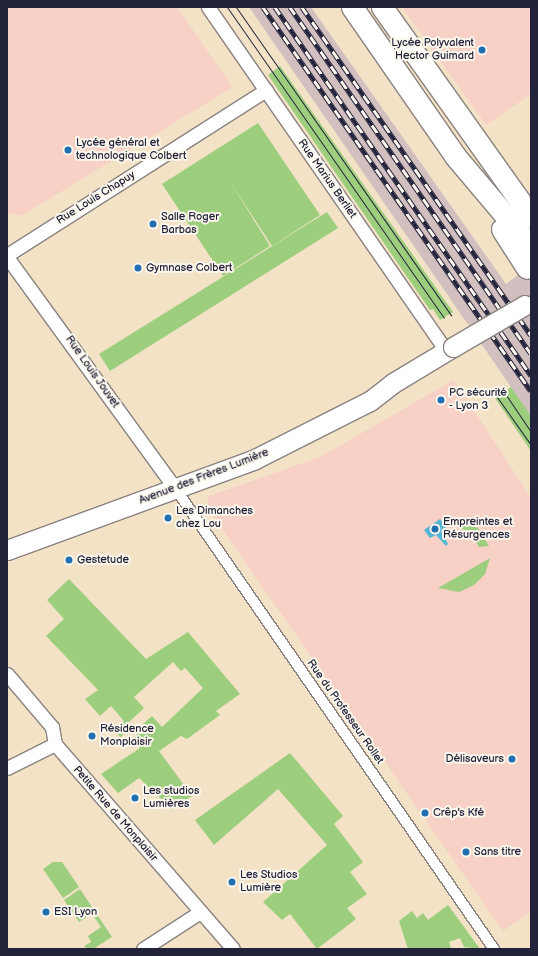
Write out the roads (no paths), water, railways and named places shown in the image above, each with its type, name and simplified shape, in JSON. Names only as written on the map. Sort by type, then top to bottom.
[{"type":"main road","points":[[352,7],[455,156],[527,268]]},
{"type":"main road","points":[[382,7],[531,217]]},
{"type":"main road","points":[[455,156],[531,246]]},
{"type":"main road","name":"Avenue des Frères Lumière","points":[[7,550],[268,453],[370,401],[450,349],[529,303]]},
{"type":"street","name":"Rue Marius Berliet","points":[[208,7],[450,349]]},
{"type":"street","name":"Rue Louis Chapuy","points":[[7,256],[266,90]]},
{"type":"street","name":"Rue Louis Jouvet","points":[[7,256],[175,488]]},
{"type":"street","name":"Rue du Professeur Rollet","points":[[175,488],[494,949]]},
{"type":"street","name":"Petite Rue de Monplaisir","points":[[7,674],[52,727],[55,744],[233,949]]},
{"type":"street","points":[[7,768],[55,744]]},
{"type":"street","points":[[143,949],[200,912]]},
{"type":"water","points":[[440,519],[446,527],[441,531],[448,544],[446,546],[436,535],[430,538],[424,530]]},
{"type":"tram line","points":[[227,7],[444,318]]},
{"type":"tram line","points":[[236,7],[451,315]]},
{"type":"tram line","points":[[504,392],[531,432]]},
{"type":"tram line","points":[[497,397],[531,445]]},
{"type":"railway","points":[[263,7],[531,391]]},
{"type":"railway","points":[[275,7],[531,376]]},
{"type":"railway","points":[[290,7],[531,354]]},
{"type":"railway","points":[[302,7],[531,335]]},
{"type":"place","name":"Lycée Polyvalent Hector Guimard","points":[[482,50]]},
{"type":"place","name":"Lycée général et technologique Colbert","points":[[68,150]]},
{"type":"place","name":"Salle Roger Barbas","points":[[153,224]]},
{"type":"place","name":"Gymnase Colbert","points":[[138,268]]},
{"type":"place","name":"PC sécurité - Lyon 3","points":[[441,400]]},
{"type":"place","name":"Les Dimanches chez Lou","points":[[168,518]]},
{"type":"place","name":"Empreintes et Résurgences","points":[[435,529]]},
{"type":"place","name":"Gestetude","points":[[69,560]]},
{"type":"place","name":"Résidence Monplaisir","points":[[92,736]]},
{"type":"place","name":"Délisaveurs","points":[[512,759]]},
{"type":"place","name":"Les studios Lumières","points":[[135,798]]},
{"type":"place","name":"Crêp's Kfé","points":[[425,813]]},
{"type":"place","name":"Sans titre","points":[[466,852]]},
{"type":"place","name":"Les Studios Lumière","points":[[232,882]]},
{"type":"place","name":"ESI Lyon","points":[[46,912]]}]
